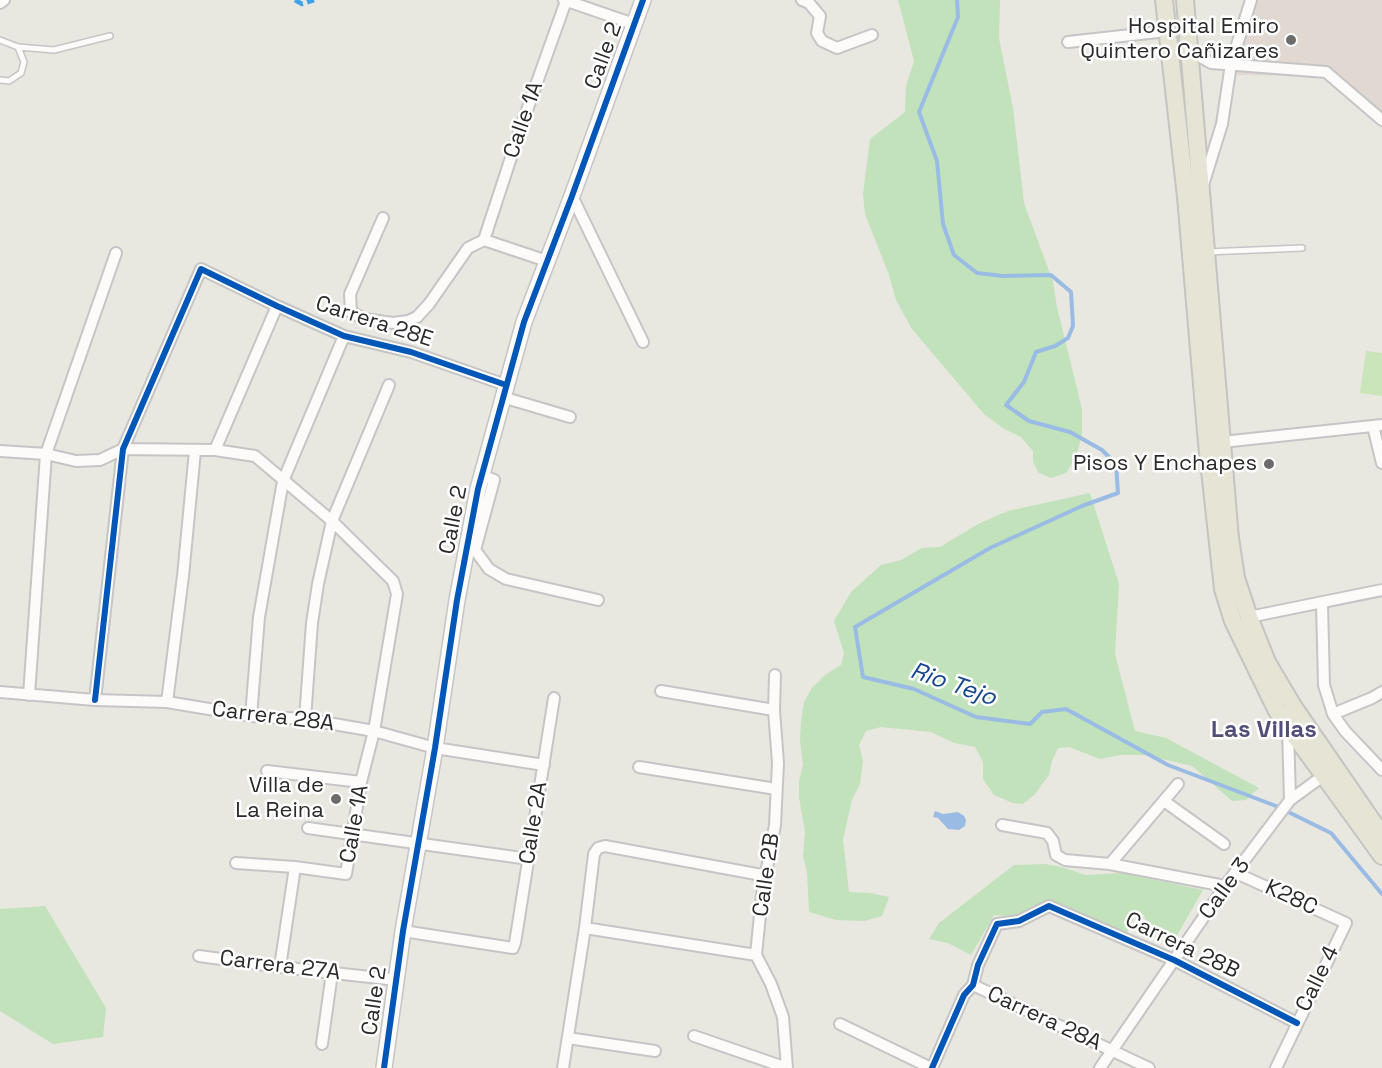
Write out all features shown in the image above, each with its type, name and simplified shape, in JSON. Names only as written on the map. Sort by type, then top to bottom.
[{"type":"main road","points":[[1164,0],[1186,197],[1206,432],[1223,589],[1233,621],[1277,711],[1288,727],[1382,835]]},
{"type":"main road","points":[[1185,0],[1222,442],[1236,578],[1267,662],[1328,772],[1382,856]]},
{"type":"street","points":[[0,3],[4,0]]},
{"type":"street","points":[[565,0],[634,24]]},
{"type":"street","name":"Calle 1A","points":[[484,240],[520,127],[565,0]]},
{"type":"street","name":"Calle 2","points":[[384,1068],[403,931],[435,748],[457,600],[504,391],[524,322],[643,0]]},
{"type":"street","points":[[802,0],[809,3],[820,16],[817,33],[822,41],[837,48],[872,35]]},
{"type":"street","points":[[1201,194],[1222,124],[1231,64],[1251,0]]},
{"type":"street","points":[[1068,42],[1167,31]]},
{"type":"street","points":[[1190,51],[1211,63],[1326,72],[1382,120]]},
{"type":"street","points":[[572,196],[643,342]]},
{"type":"street","points":[[383,218],[350,294],[351,312],[364,320],[393,322],[408,321],[417,317],[429,304],[468,248],[484,240],[547,261]]},
{"type":"street","points":[[29,695],[46,454],[116,253]]},
{"type":"street","name":"Carrera 28E","points":[[123,449],[201,268],[344,336],[411,352],[570,417]]},
{"type":"street","points":[[214,450],[277,306]]},
{"type":"street","points":[[251,716],[259,617],[284,481],[344,336]]},
{"type":"street","points":[[305,719],[312,623],[332,521],[389,385]]},
{"type":"street","points":[[1222,442],[1377,425],[1382,463]]},
{"type":"street","points":[[94,700],[123,449]]},
{"type":"street","points":[[0,451],[46,454],[75,461],[100,460],[123,449],[214,450],[255,456],[332,521]]},
{"type":"street","points":[[167,702],[183,576],[195,451]]},
{"type":"street","points":[[483,486],[475,550],[489,569],[506,579],[598,600]]},
{"type":"street","name":"Calle 1A","points":[[295,867],[346,874],[361,782],[374,731],[397,594],[393,581],[332,521]]},
{"type":"street","points":[[1249,617],[1382,590]]},
{"type":"street","points":[[1322,603],[1324,685],[1333,714],[1346,731],[1377,757],[1382,770]]},
{"type":"street","name":"Calle 2B","points":[[756,955],[762,895],[775,825],[778,763],[774,710],[775,675]]},
{"type":"street","points":[[661,691],[774,710]]},
{"type":"street","name":"Carrera 28A","points":[[0,692],[94,700],[167,702],[251,716],[305,719],[374,731],[435,748],[544,765]]},
{"type":"street","points":[[1333,714],[1382,692]]},
{"type":"street","name":"Calle 2A","points":[[403,931],[513,948],[554,698]]},
{"type":"street","points":[[1288,727],[1289,801]]},
{"type":"street","points":[[639,767],[776,789]]},
{"type":"street","points":[[267,771],[361,782]]},
{"type":"street","name":"Calle 3","points":[[1100,1068],[1225,886],[1270,825],[1289,801],[1328,772]]},
{"type":"street","points":[[1110,864],[1178,784]]},
{"type":"street","points":[[1164,801],[1224,844]]},
{"type":"street","points":[[1002,825],[1047,833],[1051,836],[1054,852],[1060,858],[1110,864],[1225,886]]},
{"type":"street","points":[[308,828],[529,859]]},
{"type":"street","points":[[563,1068],[594,854],[598,848],[605,846],[767,876]]},
{"type":"street","points":[[236,863],[295,867],[280,967]]},
{"type":"street","name":"K28C","points":[[1236,873],[1346,923]]},
{"type":"street","name":"Carrera 28B","points":[[973,985],[978,965],[997,924],[1019,921],[1049,906],[1174,960],[1297,1023]]},
{"type":"street","name":"Calle 4","points":[[1276,1068],[1346,923]]},
{"type":"street","points":[[585,928],[756,955],[771,984],[783,1017],[787,1068],[694,1036]]},
{"type":"street","name":"Carrera 27A","points":[[199,956],[396,980]]},
{"type":"street","points":[[322,1044],[332,973]]},
{"type":"street","points":[[840,1024],[931,1068],[964,995],[973,985]]},
{"type":"street","name":"Carrera 28A","points":[[973,985],[1149,1068]]},
{"type":"street","points":[[568,1038],[655,1051]]},
{"type":"lane","points":[[1,42],[18,47],[54,50],[110,36]]},
{"type":"lane","points":[[0,80],[9,81],[21,73],[23,57],[18,47]]},
{"type":"lane","points":[[1206,252],[1302,248]]},
{"type":"shaded area","points":[[1246,0],[1382,0],[1382,126],[1324,76],[1237,75],[1229,61]]},
{"type":"green space","points":[[898,0],[1000,0],[999,38],[1013,108],[1024,203],[1053,282],[1082,409],[1082,435],[1076,457],[1066,473],[1051,478],[1039,473],[1033,462],[1033,451],[1021,437],[1004,429],[984,414],[912,329],[896,300],[889,275],[865,214],[863,194],[870,139],[905,112],[906,86],[914,61]]},
{"type":"green space","points":[[1366,351],[1382,353],[1382,396],[1360,393]]},
{"type":"green space","points":[[1090,493],[1119,584],[1115,654],[1135,731],[1166,738],[1259,788],[1246,800],[1232,801],[1192,766],[1145,755],[1120,755],[1100,759],[1069,747],[1058,748],[1049,775],[1035,794],[1023,804],[1013,803],[994,795],[983,779],[983,762],[975,747],[954,743],[931,732],[881,727],[866,731],[859,745],[863,761],[860,784],[852,800],[843,839],[849,892],[889,897],[882,916],[864,921],[836,920],[809,912],[807,872],[803,856],[805,832],[799,797],[799,781],[803,765],[800,741],[801,722],[804,702],[812,688],[825,675],[841,665],[844,653],[834,621],[851,592],[881,565],[901,560],[922,548],[940,547],[978,524],[1008,511]]},
{"type":"green space","points":[[1045,864],[1086,875],[1122,873],[1203,890],[1175,939],[1148,926],[1144,915],[1135,915],[1126,935],[1049,901],[1022,917],[994,915],[971,955],[948,943],[929,939],[939,923],[1014,865]]},
{"type":"green space","points":[[45,906],[106,1008],[103,1037],[53,1044],[0,1011],[0,909]]},
{"type":"water","points":[[935,811],[943,814],[958,812],[966,820],[965,826],[959,830],[948,829],[938,818],[933,817]]},
{"type":"waterway","name":"Rio Tejo","points":[[957,0],[958,17],[919,112],[937,161],[943,224],[954,255],[977,273],[1003,276],[1051,275],[1071,292],[1073,326],[1068,338],[1055,346],[1036,352],[1024,382],[1006,405],[1029,421],[1070,432],[1102,450],[1116,464],[1118,493],[1082,506],[990,548],[855,627],[863,677],[914,689],[976,717],[1030,724],[1042,712],[1066,709],[1168,765],[1276,806],[1331,833],[1382,894]]},
{"type":"marked path","points":[[295,0],[302,4],[314,0]]},
{"type":"cycle path","points":[[384,1068],[403,931],[435,748],[457,600],[478,489],[524,322],[643,0]]},
{"type":"cycle path","points":[[95,700],[123,449],[201,269],[344,336],[411,352],[506,385]]},
{"type":"cycle path","points":[[932,1068],[964,995],[973,985],[978,965],[997,924],[1019,921],[1049,906],[1174,960],[1297,1023]]},
{"type":"place","name":"Hospital Emiro Quintero Cañizares","points":[[1291,40]]},
{"type":"place","name":"Pisos Y Enchapes","points":[[1269,464]]},
{"type":"place","name":"Villa de La Reina","points":[[336,799]]},
{"type":"district","name":"Las Villas","points":[[1264,730]]}]
